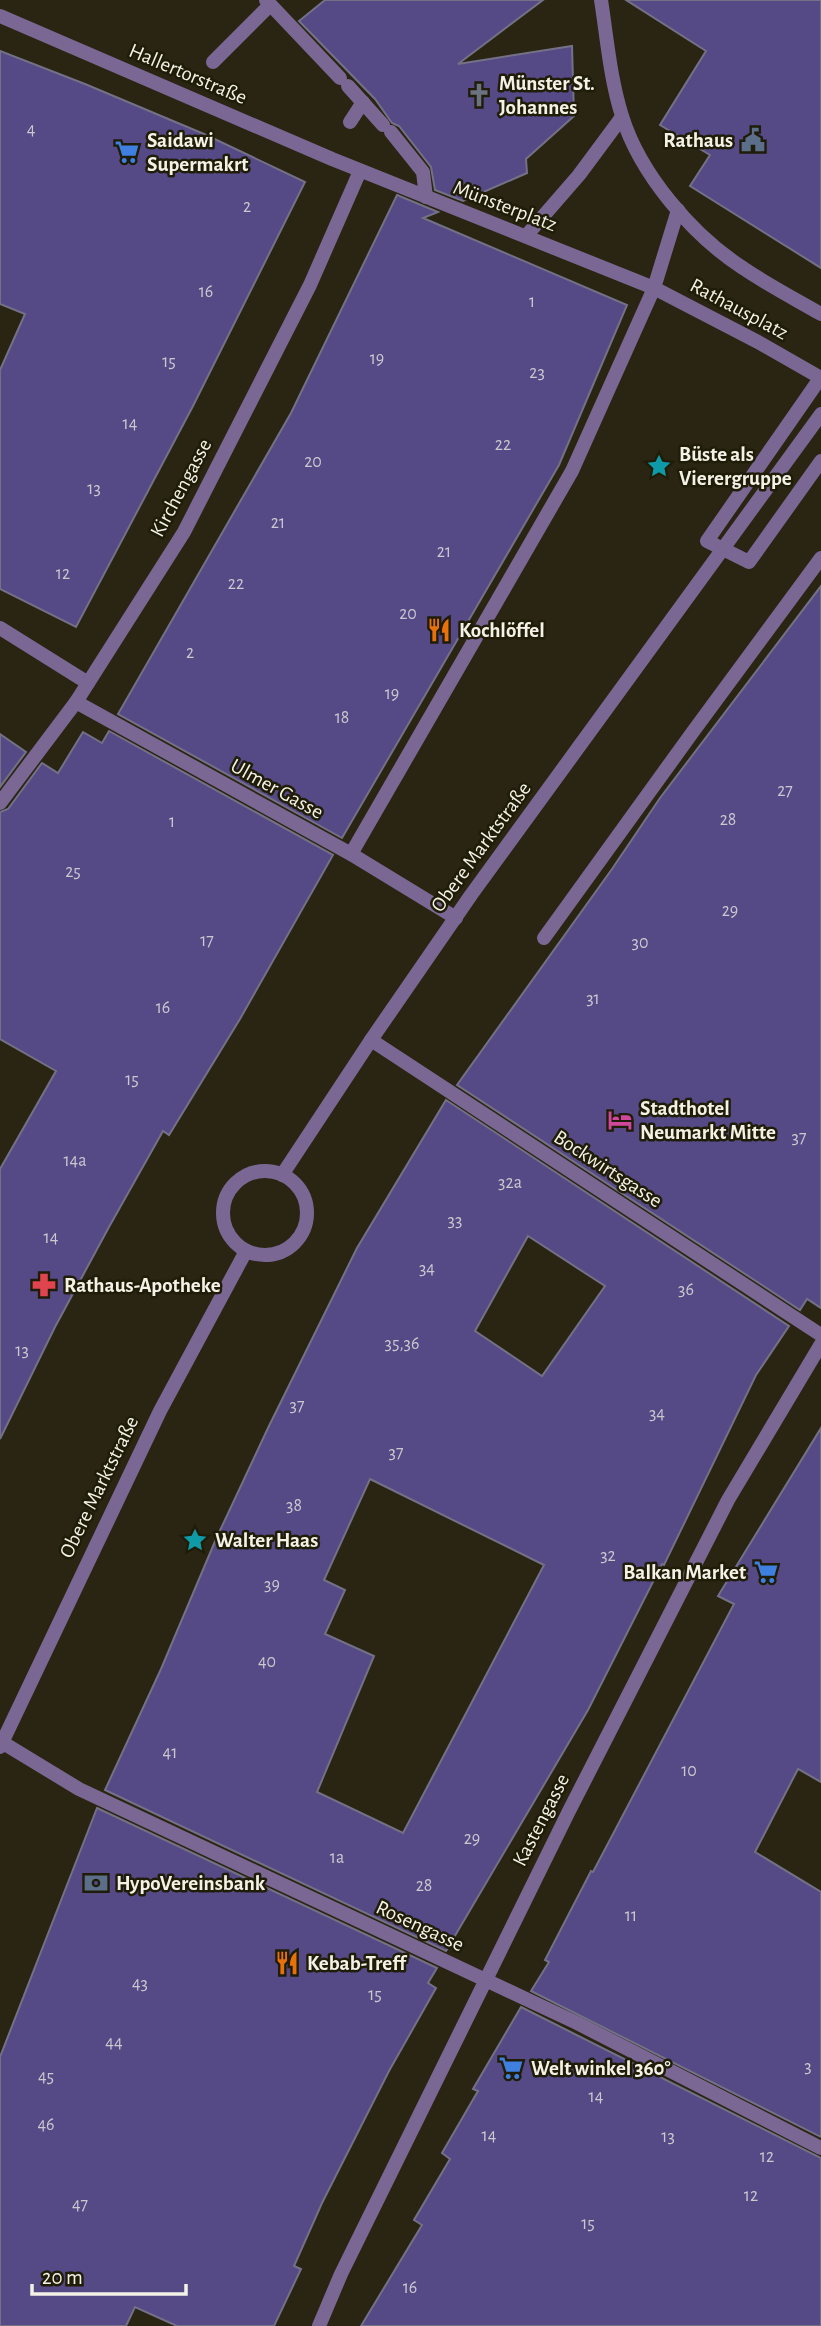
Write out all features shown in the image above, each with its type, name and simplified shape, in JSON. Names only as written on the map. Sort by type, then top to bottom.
[{"type":"street","points":[[601,0],[609,57],[622,117],[636,149],[654,178],[698,232],[729,258],[821,314]]},
{"type":"street","points":[[213,62],[268,3],[387,128],[423,172],[426,197]]},
{"type":"street","name":"Hallertorstraße","points":[[0,16],[360,171]]},
{"type":"street","points":[[350,122],[363,103]]},
{"type":"street","points":[[526,236],[579,175],[622,117]]},
{"type":"street","name":"Münsterplatz","points":[[360,171],[636,279]]},
{"type":"street","name":"Kirchengasse","points":[[0,803],[76,702],[184,532],[310,285],[360,171]]},
{"type":"street","points":[[351,854],[572,471],[654,288],[678,210]]},
{"type":"street","name":"Rathausplatz","points":[[636,279],[821,377]]},
{"type":"street","points":[[821,377],[707,541],[749,562],[821,461]]},
{"type":"street","points":[[724,549],[821,414]]},
{"type":"street","name":"Obere Marktstraße","points":[[282,1175],[456,918],[724,549]]},
{"type":"street","points":[[544,938],[821,558]]},
{"type":"street","points":[[0,628],[88,683]]},
{"type":"street","name":"Ulmer Gasse","points":[[76,702],[351,854],[456,918]]},
{"type":"street","name":"Bockwirtsgasse","points":[[371,1040],[821,1335]]},
{"type":"street","points":[[270,1171],[282,1175],[302,1193],[307,1219],[303,1232],[284,1251],[258,1255],[246,1251],[228,1233],[223,1207],[227,1195],[245,1176],[270,1171]]},
{"type":"street","name":"Obere Marktstraße","points":[[1,1743],[160,1410],[246,1251]]},
{"type":"street","name":"Kastengasse","points":[[319,2326],[341,2274],[485,1980],[728,1500],[821,1344]]},
{"type":"street","name":"Rosengasse","points":[[1,1743],[79,1789],[577,2022],[821,2148]]},
{"type":"building","name":"Münster St. Johannes","points":[[325,0],[543,0],[458,64],[572,46],[574,116],[526,159],[527,173],[463,201],[435,190],[431,167],[399,126],[392,123],[375,99],[299,21]]},
{"type":"building","name":"Rathaus","points":[[626,0],[821,0],[821,268],[690,186],[710,155],[660,125],[706,51]]},
{"type":"building","points":[[0,51],[204,134],[305,182],[193,406],[76,627],[0,589],[0,370],[25,314],[0,304]]},
{"type":"building","points":[[397,195],[438,212],[423,218],[627,305],[559,465],[342,838],[118,714],[291,413]]},
{"type":"building","points":[[821,586],[821,1308],[807,1299],[800,1310],[457,1085],[660,798]]},
{"type":"building","points":[[109,731],[333,855],[240,1019],[169,1135],[163,1131],[55,1327],[0,1439],[0,1169],[56,1071],[0,1039],[0,812],[8,809],[42,763],[58,773],[83,732],[102,743]]},
{"type":"building","points":[[0,734],[26,752],[0,787]]},
{"type":"building","points":[[446,1100],[789,1326],[756,1375],[664,1565],[662,1564],[588,1710],[446,1951],[105,1790],[161,1669],[216,1539],[357,1248]],"holes":[[[528,1236],[605,1286],[542,1376],[475,1331]],[[370,1479],[544,1565],[403,1833],[317,1792],[374,1656],[325,1634],[345,1590],[324,1580]]]},
{"type":"building","points":[[821,1428],[821,1782],[798,1769],[755,1852],[821,1892],[821,2137],[531,1991],[549,1962],[545,1960],[591,1871],[593,1872],[734,1604],[718,1596]]},
{"type":"building","points":[[97,1808],[437,1968],[428,1983],[436,1988],[389,2071],[322,2203],[294,2266],[301,2269],[274,2326],[177,2326],[135,2307],[126,2326],[0,2326],[0,2057]]},
{"type":"building","points":[[521,2007],[821,2158],[821,2326],[361,2326],[422,2225],[414,2220],[450,2159],[442,2153],[478,2091],[473,2089]]},
{"type":"place","name":"Münster St. Johannes","points":[[479,95]]},
{"type":"place","name":"Rathaus","points":[[753,140]]},
{"type":"place","name":"Saidawi Supermakrt","points":[[127,152]]},
{"type":"place","name":"Büste als Vierergruppe","points":[[659,466]]},
{"type":"place","name":"Kochlöffel","points":[[439,630]]},
{"type":"place","name":"Stadthotel Neumarkt Mitte","points":[[620,1120]]},
{"type":"place","name":"Rathaus-Apotheke","points":[[44,1285]]},
{"type":"place","name":"Walter Haas","points":[[195,1540]]},
{"type":"place","name":"Balkan Market","points":[[766,1572]]},
{"type":"place","name":"HypoVereinsbank","points":[[96,1883]]},
{"type":"place","name":"Kebab-Treff","points":[[287,1963]]},
{"type":"place","name":"Welt winkel 360°","points":[[511,2068]]}]
